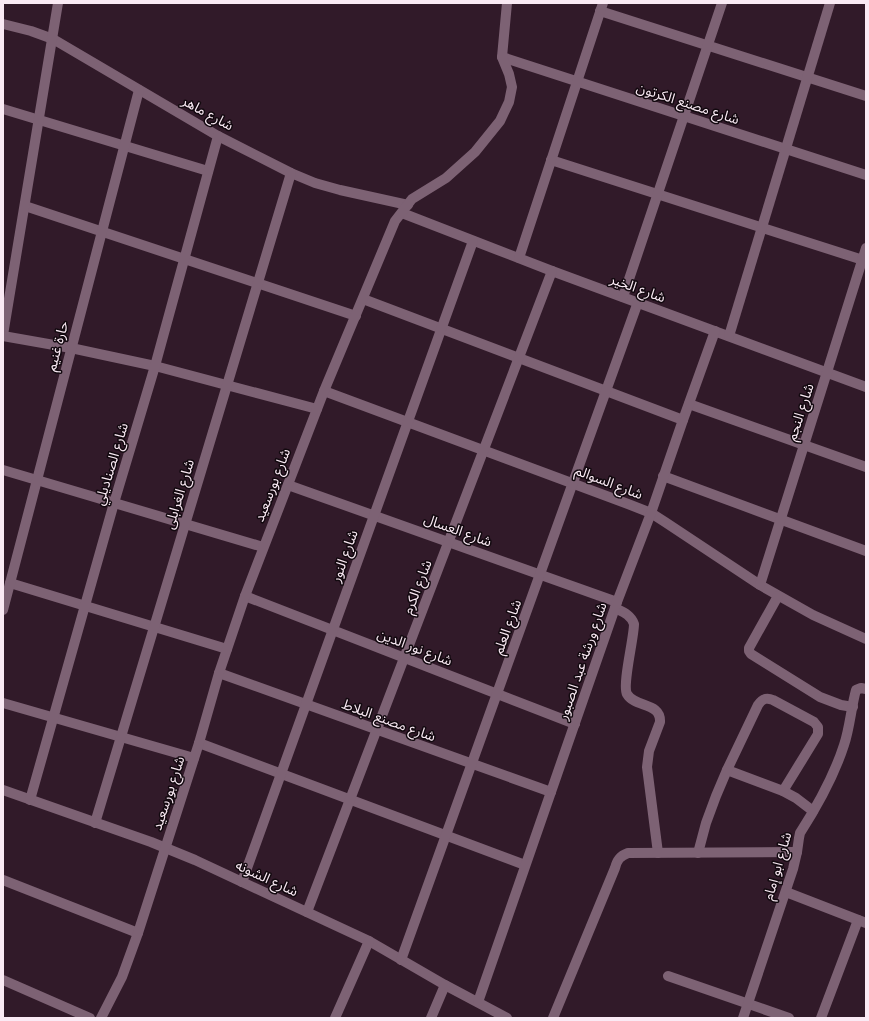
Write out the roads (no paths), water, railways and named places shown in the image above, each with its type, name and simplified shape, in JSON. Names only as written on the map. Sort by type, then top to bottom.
[{"type":"street","points":[[58,3],[3,336],[71,348],[155,366],[317,408]]},
{"type":"street","name":"شارع بورسعيد","points":[[101,1018],[122,977],[138,933],[199,743],[227,649],[263,547],[324,390],[395,221],[412,200],[446,178],[475,152],[500,121],[510,102],[512,87],[509,74],[502,57],[507,3]]},
{"type":"street","points":[[622,297],[722,3]]},
{"type":"street","points":[[729,336],[830,3]]},
{"type":"street","points":[[519,258],[602,7],[707,46],[866,96]]},
{"type":"street","name":"شارع ماهر","points":[[3,24],[31,31],[53,39],[218,136],[291,173],[315,183],[405,209]]},
{"type":"street","name":"شارع مصنع الكرتون","points":[[502,57],[866,175]]},
{"type":"street","name":"حارة غنيم","points":[[3,610],[139,90]]},
{"type":"street","points":[[3,109],[208,171]]},
{"type":"street","name":"شارع الصناديلي","points":[[30,800],[84,606],[155,366],[218,136]]},
{"type":"street","points":[[551,160],[864,260]]},
{"type":"street","name":"شارع الغرابلى","points":[[95,823],[291,173]]},
{"type":"street","points":[[25,206],[356,316]]},
{"type":"street","name":"شارع الخير","points":[[405,209],[473,241],[866,387]]},
{"type":"street","name":"شارع النور","points":[[242,882],[473,241]]},
{"type":"street","name":"شارع النجم","points":[[760,585],[864,260],[866,248]]},
{"type":"street","name":"شارع الكرم","points":[[307,912],[552,271]]},
{"type":"street","points":[[363,299],[683,420]]},
{"type":"street","name":"شارع العلم","points":[[401,960],[638,302]]},
{"type":"street","name":"شارع ورشة عبد الصبور","points":[[478,1002],[616,605],[651,513],[715,331]]},
{"type":"street","name":"شارع السوالم","points":[[324,390],[651,513],[778,596],[813,615],[866,638]]},
{"type":"street","points":[[689,404],[866,467]]},
{"type":"street","points":[[3,470],[263,547]]},
{"type":"street","points":[[663,476],[866,551]]},
{"type":"street","name":"شارع العسال","points":[[288,485],[540,575],[616,605],[629,616],[634,624],[626,693],[633,700],[655,709],[660,718],[660,722],[649,751],[647,766],[658,853]]},
{"type":"street","points":[[10,583],[227,649]]},
{"type":"street","name":"شارع نور الدين","points":[[245,596],[575,724]]},
{"type":"street","points":[[778,596],[749,648],[751,654],[820,697],[841,705],[853,707]]},
{"type":"street","name":"شارع مصنع البلاط","points":[[219,674],[551,792]]},
{"type":"street","name":"شارع ابو إمام","points":[[743,1018],[786,892],[794,865],[800,833],[830,783],[838,763],[850,722],[856,690],[861,688],[866,689]]},
{"type":"street","points":[[698,853],[706,823],[728,770],[758,705],[764,699],[769,698],[814,722],[818,727],[818,734],[783,791]]},
{"type":"street","points":[[3,703],[194,758]]},
{"type":"street","points":[[199,743],[525,865]]},
{"type":"street","points":[[728,770],[783,791],[796,798],[813,811]]},
{"type":"street","name":"شارع الشونه","points":[[3,790],[166,848],[195,860],[369,941],[445,985],[507,1018]]},
{"type":"street","points":[[553,1018],[617,861],[621,856],[628,853],[797,852]]},
{"type":"street","points":[[3,880],[138,933]]},
{"type":"street","points":[[786,892],[862,922],[821,1018]]},
{"type":"street","points":[[335,1018],[369,941]]},
{"type":"street","points":[[668,976],[789,1018]]},
{"type":"street","points":[[3,980],[90,1018]]},
{"type":"street","points":[[431,1018],[445,985]]}]
